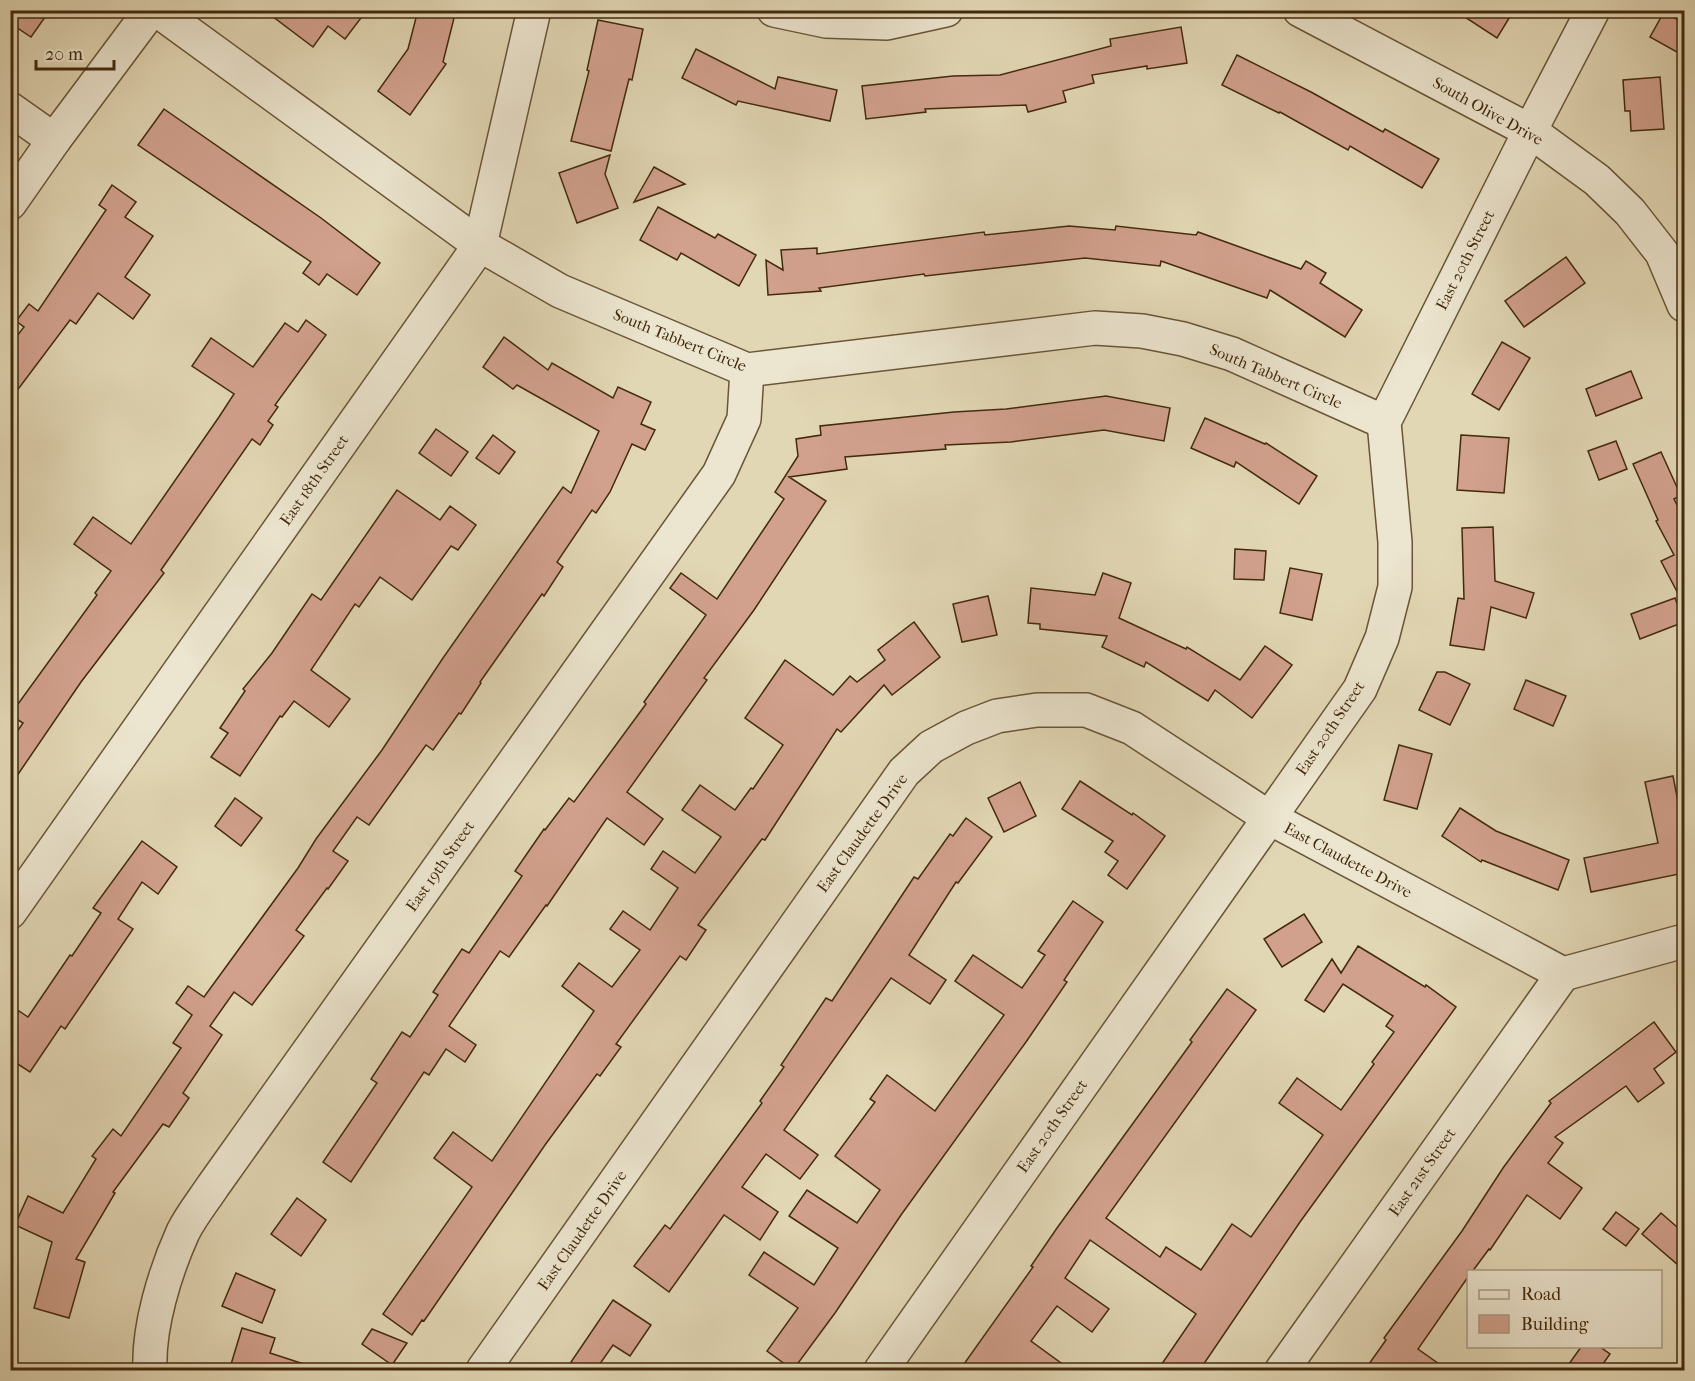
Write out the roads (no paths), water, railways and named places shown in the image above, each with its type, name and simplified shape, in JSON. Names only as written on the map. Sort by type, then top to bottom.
[{"type":"street","points":[[10,203],[54,140],[152,10]]},
{"type":"street","name":"South Tabbert Circle","points":[[157,10],[480,245],[560,291],[747,370],[1095,328],[1142,332],[1183,339],[1233,354],[1384,422]]},
{"type":"street","name":"East 18th Street","points":[[10,912],[480,245],[534,10]]},
{"type":"street","points":[[774,10],[826,21],[887,23],[946,10]]},
{"type":"street","name":"South Olive Drive","points":[[1300,10],[1530,131],[1598,180],[1630,212],[1662,253],[1684,305]]},
{"type":"street","name":"East 20th Street","points":[[881,1371],[1360,689],[1382,638],[1395,587],[1395,542],[1384,422],[1593,10]]},
{"type":"street","points":[[10,110],[54,140]]},
{"type":"street","name":"East 19th Street","points":[[150,1371],[149,1348],[164,1282],[184,1231],[213,1186],[719,474],[744,419],[747,370]]},
{"type":"street","name":"East Claudette Drive","points":[[483,1371],[904,772],[931,747],[966,728],[997,716],[1038,710],[1086,710],[1132,728],[1268,817],[1563,974]]},
{"type":"street","points":[[1563,974],[1684,941]]},
{"type":"street","name":"East 21st Street","points":[[1282,1371],[1563,974]]}]
